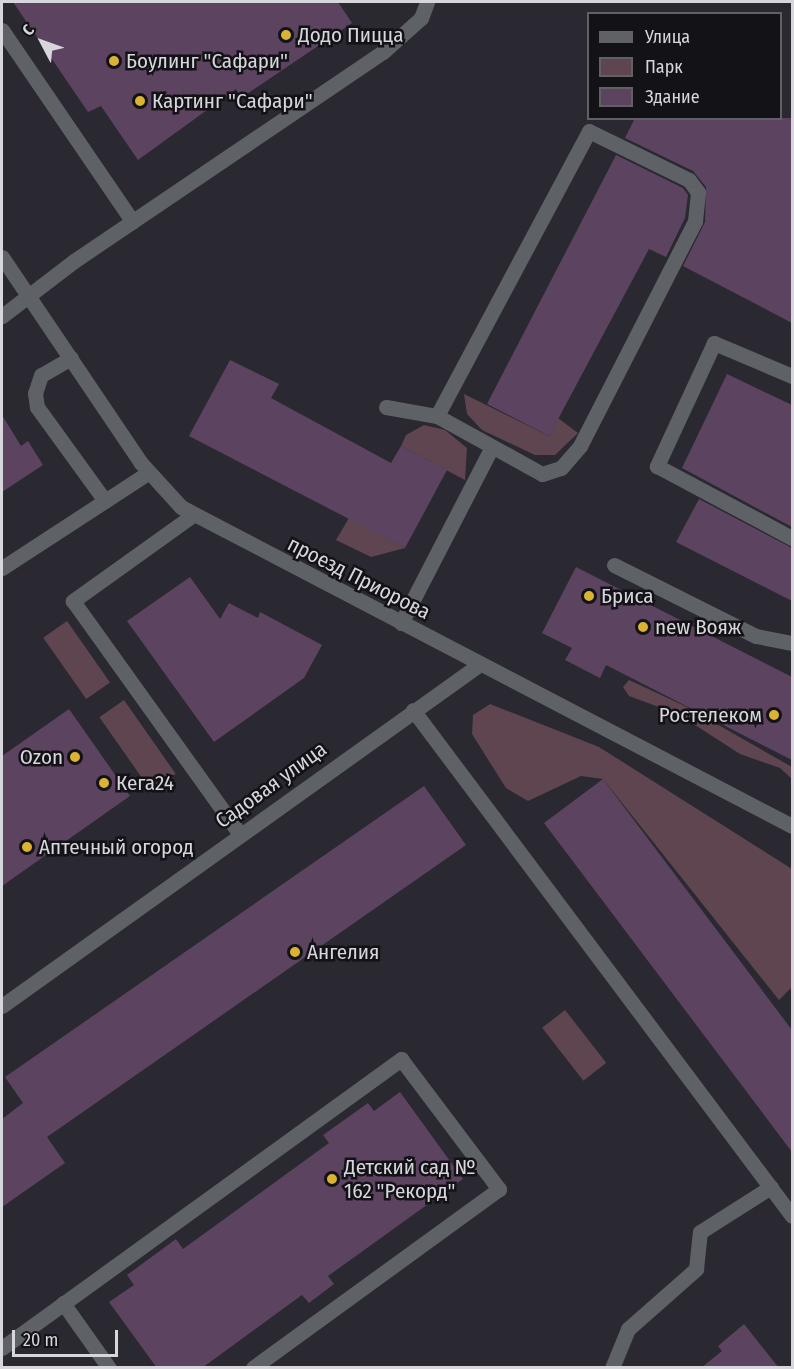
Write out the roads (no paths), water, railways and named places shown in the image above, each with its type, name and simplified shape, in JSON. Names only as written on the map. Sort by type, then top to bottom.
[{"type":"street","points":[[2,316],[133,222],[383,51],[421,18],[428,2]]},
{"type":"street","points":[[2,30],[133,222]]},
{"type":"street","points":[[386,407],[437,416],[491,449],[542,474],[561,468],[580,446],[695,221],[698,192],[688,180],[589,131],[437,416]]},
{"type":"street","name":"проезд Приорова","points":[[2,257],[148,473],[193,515],[792,826]]},
{"type":"street","points":[[792,376],[714,343],[657,466],[792,538]]},
{"type":"street","points":[[70,358],[41,375],[35,393],[37,407],[105,501]]},
{"type":"street","points":[[401,623],[491,449]]},
{"type":"street","points":[[2,568],[148,473]]},
{"type":"street","points":[[193,515],[73,601],[240,834]]},
{"type":"street","points":[[614,565],[756,636],[792,643]]},
{"type":"street","name":"Садовая улица","points":[[4,1000],[480,664]]},
{"type":"street","points":[[413,710],[792,1216]]},
{"type":"street","points":[[2,1348],[401,1059],[499,1189],[253,1368]]},
{"type":"street","points":[[612,1368],[628,1329],[696,1269],[700,1232],[771,1187]]},
{"type":"street","points":[[63,1303],[109,1368]]},
{"type":"place","name":"Додо Пицца","points":[[286,35]]},
{"type":"place","name":"Боулинг \"Сафари\"","points":[[114,61]]},
{"type":"place","name":"Картинг \"Сафари\"","points":[[140,101]]},
{"type":"place","name":"Бриса","points":[[589,596]]},
{"type":"place","name":"new Вояж","points":[[643,627]]},
{"type":"place","name":"Ростелеком","points":[[774,715]]},
{"type":"place","name":"Ozon","points":[[75,757]]},
{"type":"place","name":"Кега24","points":[[104,783]]},
{"type":"place","name":"Аптечный огород","points":[[27,847]]},
{"type":"place","name":"Ангелия","points":[[295,952]]},
{"type":"place","name":"Детский сад № 162 \"Рекорд\"","points":[[332,1179]]}]
